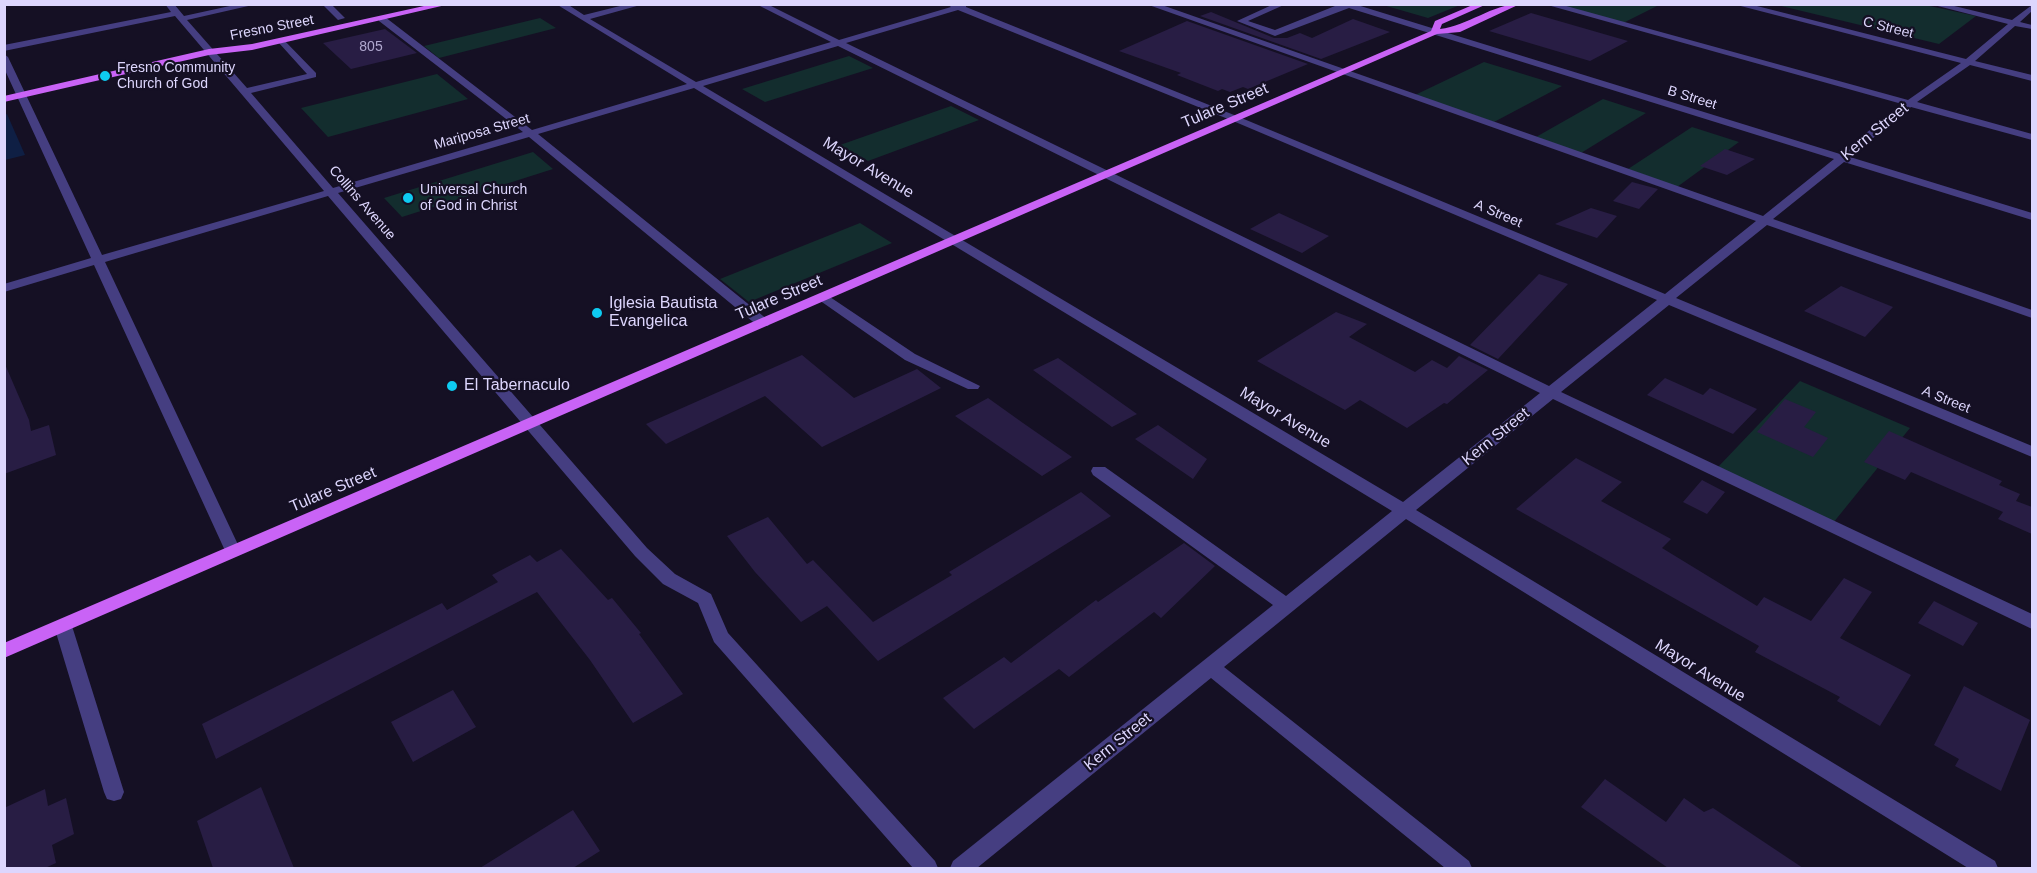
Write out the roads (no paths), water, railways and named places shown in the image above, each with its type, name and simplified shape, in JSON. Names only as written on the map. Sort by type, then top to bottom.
[{"type":"main road","name":"Tulare Street","points":[[1435,32],[1438,23],[1483,4]]},
{"type":"main road","name":"Tulare Street","points":[[4,651],[952,240],[1343,74],[1435,32],[1457,30],[1516,4]]},
{"type":"main road","name":"Fresno Street","points":[[209,52],[241,40],[402,5],[441,5]]},
{"type":"main road","name":"Fresno Street","points":[[4,99],[209,52],[282,41],[441,5]]},
{"type":"street","points":[[4,48],[176,12],[253,4]]},
{"type":"street","points":[[326,4],[341,18]]},
{"type":"street","name":"Mayor Avenue","points":[[560,4],[1405,511],[1987,868]]},
{"type":"street","points":[[583,18],[640,4]]},
{"type":"street","points":[[760,4],[1552,393],[2032,622]]},
{"type":"street","points":[[1282,4],[1241,21],[1275,33],[1346,5]]},
{"type":"street","points":[[1548,4],[2032,137]]},
{"type":"street","name":"C Street","points":[[1737,4],[2032,78]]},
{"type":"street","points":[[1934,4],[2032,27]]},
{"type":"street","points":[[1152,5],[1343,74],[2032,314]]},
{"type":"street","name":"B Street","points":[[1346,5],[2032,217]]},
{"type":"street","name":"Mariposa Street","points":[[4,288],[959,6]]},
{"type":"street","name":"A Street","points":[[959,6],[1236,119],[1665,301],[2032,452]]},
{"type":"street","name":"Kern Street","points":[[961,868],[1842,158],[1968,62],[2032,7]]},
{"type":"street","name":"Collins Avenue","points":[[176,12],[641,552],[669,579],[705,599],[720,637],[927,868]]},
{"type":"street","points":[[382,19],[530,134],[762,323]]},
{"type":"street","points":[[244,92],[313,75],[282,41]]},
{"type":"street","points":[[4,57],[233,551]]},
{"type":"street","points":[[824,297],[910,357],[973,386]]},
{"type":"street","points":[[1099,471],[1287,606]]},
{"type":"street","points":[[63,626],[114,792]]},
{"type":"street","points":[[1211,667],[1461,868]]},
{"type":"water","points":[[7,114],[25,155],[5,160],[5,115]]},
{"type":"place","name":"Fresno Community Church of God","points":[[105,76]]},
{"type":"place","name":"Universal Church of God in Christ","points":[[408,198]]},
{"type":"place","name":"Iglesia Bautista Evangelica","points":[[597,313]]},
{"type":"place","name":"El Tabernaculo","points":[[452,386]]}]
